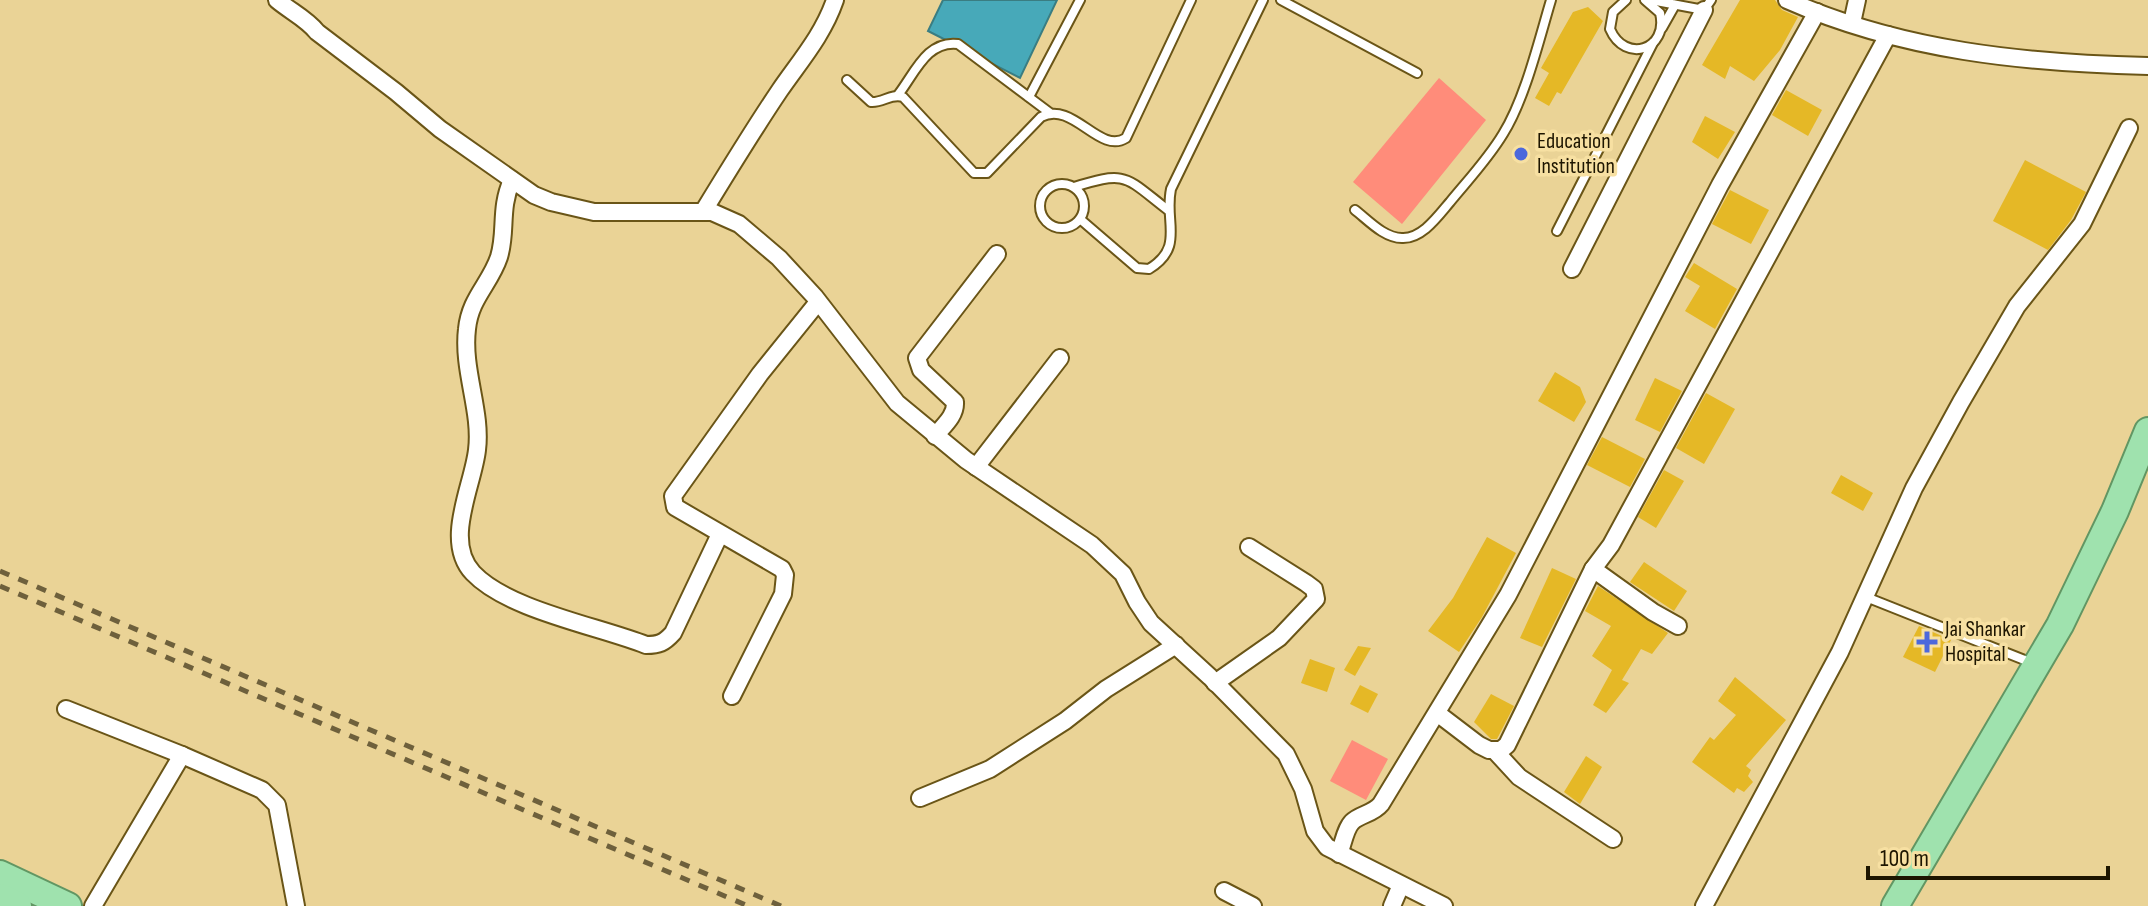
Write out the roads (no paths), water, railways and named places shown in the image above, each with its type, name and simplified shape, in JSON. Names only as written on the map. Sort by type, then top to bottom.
[{"type":"highway","points":[[1895,906],[2037,665],[2083,580],[2137,472],[2148,431]]},
{"type":"highway","points":[[0,874],[68,906]]},
{"type":"highway","points":[[0,897],[18,906]]},
{"type":"street","points":[[277,0],[310,23],[317,32],[440,129],[534,195],[594,212],[703,212],[726,216],[739,224],[779,258],[818,302],[897,403],[976,467],[1110,560],[1123,574],[1143,612],[1286,754],[1303,789],[1315,831],[1327,847],[1444,906]]},
{"type":"street","points":[[703,212],[781,88],[820,34],[835,0]]},
{"type":"street","points":[[1787,0],[1888,35],[1953,51],[2046,63],[2148,66]]},
{"type":"street","points":[[1852,23],[1857,0]]},
{"type":"street","points":[[1572,269],[1708,5]]},
{"type":"street","points":[[1339,854],[1350,825],[1381,804],[1508,595],[1720,185],[1817,12]]},
{"type":"street","points":[[1495,751],[1507,745],[1593,569],[1619,531],[1888,35]]},
{"type":"street","points":[[1704,906],[1833,666],[1914,488],[2017,306],[2082,224],[2129,128]]},
{"type":"street","points":[[512,180],[504,204],[499,258],[473,302],[467,329],[467,367],[478,444],[460,542],[470,571],[514,599],[555,616],[646,645],[657,645],[673,633],[720,534]]},
{"type":"street","points":[[935,436],[951,416],[955,402],[921,370],[917,358],[997,254]]},
{"type":"street","points":[[732,696],[783,594],[785,575],[782,569],[675,507],[673,496],[760,374],[818,302]]},
{"type":"street","points":[[976,467],[1060,358]]},
{"type":"street","points":[[1215,683],[1279,638],[1316,599],[1314,589],[1249,547]]},
{"type":"street","points":[[1593,569],[1678,626]]},
{"type":"street","points":[[920,798],[990,769],[1176,645]]},
{"type":"street","points":[[66,709],[182,755],[262,790],[272,798],[281,817],[296,906]]},
{"type":"street","points":[[1437,713],[1479,745],[1495,751],[1519,777],[1613,839]]},
{"type":"street","points":[[93,906],[182,755]]},
{"type":"street","points":[[1392,906],[1401,885]]},
{"type":"street","points":[[1224,891],[1253,906]]},
{"type":"lane","points":[[1029,97],[1080,0]]},
{"type":"lane","points":[[898,95],[906,99],[974,173],[992,171],[1041,117],[1050,113],[1061,113],[1115,143],[1126,138],[1191,0]]},
{"type":"lane","points":[[1080,219],[1137,268],[1149,269],[1165,256],[1170,246],[1168,210],[1171,189],[1263,0]]},
{"type":"lane","points":[[1281,0],[1417,73]]},
{"type":"lane","points":[[1355,210],[1388,235],[1398,238],[1418,234],[1435,220],[1488,158],[1505,132],[1551,0]]},
{"type":"lane","points":[[1626,0],[1618,5],[1610,20],[1614,38],[1628,48],[1645,48],[1653,43]]},
{"type":"lane","points":[[1648,0],[1660,13],[1661,29]]},
{"type":"lane","points":[[1648,0],[1675,5],[1708,5]]},
{"type":"lane","points":[[1557,231],[1675,5]]},
{"type":"lane","points":[[847,80],[871,102],[880,102],[898,95],[932,48],[958,44],[1050,113]]},
{"type":"lane","points":[[1074,187],[1101,178],[1121,177],[1168,210]]},
{"type":"lane","points":[[1065,184],[1074,187],[1084,205],[1080,219],[1061,228],[1047,223],[1040,211],[1041,197],[1051,186],[1065,184]]},
{"type":"lane","points":[[1866,597],[2037,665]]},
{"type":"water","points":[[943,0],[1057,0],[1020,78],[928,31]]},
{"type":"railway","points":[[0,571],[781,906]]},
{"type":"railway","points":[[0,586],[748,906]]},
{"type":"place","name":"Education Institution","points":[[1521,154]]},
{"type":"place","name":"Jai Shankar Hospital","points":[[1927,642]]}]
